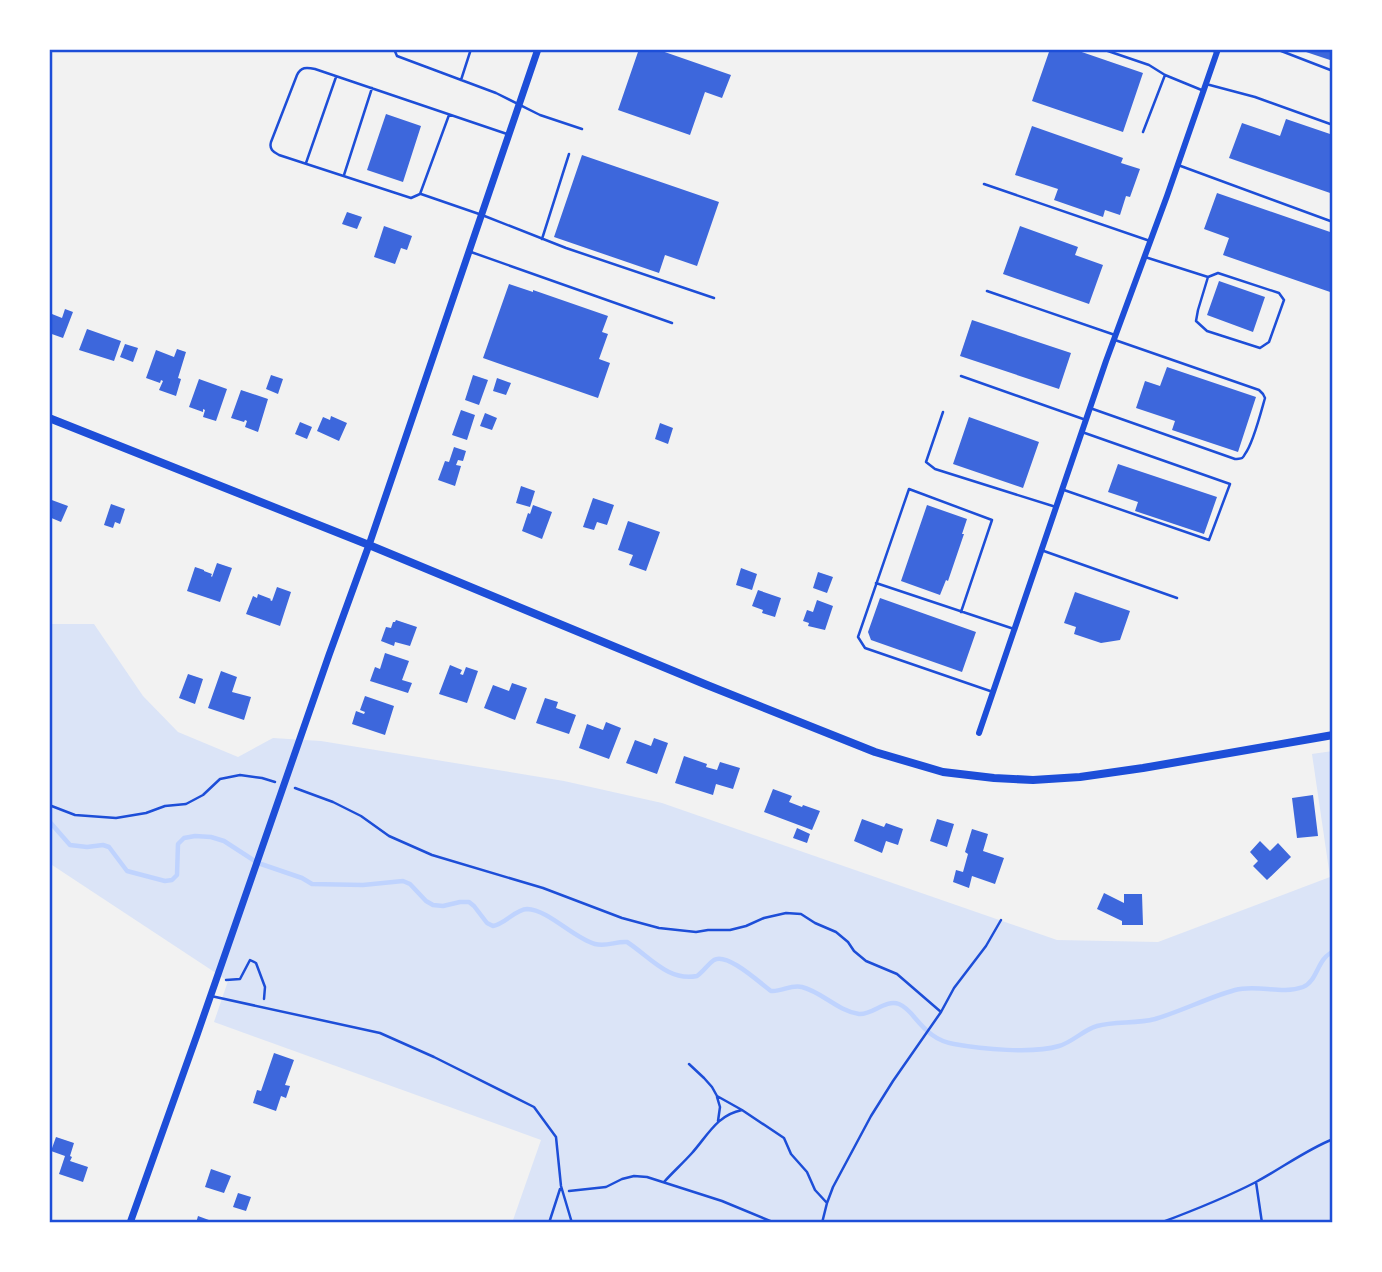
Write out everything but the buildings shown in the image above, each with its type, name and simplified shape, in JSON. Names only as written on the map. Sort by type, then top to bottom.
[{"type":"main road","points":[[49,418],[369,545],[875,752],[943,772],[1033,780],[1080,777],[1333,734]]},
{"type":"street","points":[[130,1223],[369,545],[538,49]]},
{"type":"street","points":[[979,733],[1090,408],[1217,51]]},
{"type":"lane","points":[[394,49],[397,56],[496,93],[540,115],[582,129]]},
{"type":"lane","points":[[461,80],[471,49]]},
{"type":"lane","points":[[1102,49],[1149,65],[1165,75],[1205,88],[1255,97],[1333,125]]},
{"type":"lane","points":[[1207,49],[1217,51]]},
{"type":"lane","points":[[1276,49],[1333,71]]},
{"type":"lane","points":[[449,114],[419,194],[414,198],[275,153],[271,149],[271,142],[300,70],[312,68],[449,114],[509,135]]},
{"type":"lane","points":[[1143,132],[1165,75]]},
{"type":"lane","points":[[306,163],[336,76]]},
{"type":"lane","points":[[344,176],[372,88]]},
{"type":"lane","points":[[542,239],[569,154]]},
{"type":"lane","points":[[1178,165],[1333,222]]},
{"type":"lane","points":[[984,184],[1150,241]]},
{"type":"lane","points":[[419,194],[715,298]]},
{"type":"lane","points":[[469,251],[673,323]]},
{"type":"lane","points":[[1144,257],[1208,277],[1218,273],[1279,293],[1284,300],[1269,342],[1260,348],[1207,331],[1196,321],[1208,277]]},
{"type":"lane","points":[[988,291],[1259,390],[1265,398],[1253,435],[1241,459],[1090,408]]},
{"type":"lane","points":[[961,376],[1086,420]]},
{"type":"lane","points":[[943,412],[926,462],[935,469],[1056,507]]},
{"type":"lane","points":[[1062,489],[1209,540],[1230,484],[1082,432]]},
{"type":"lane","points":[[961,612],[992,520],[909,489],[858,637],[865,648],[993,692]]},
{"type":"lane","points":[[1041,550],[1177,598]]},
{"type":"lane","points":[[876,583],[1014,629]]},
{"type":"lane","points":[[210,996],[380,1033],[534,1107],[556,1137],[561,1186],[572,1223]]},
{"type":"lane","points":[[549,1223],[561,1186]]},
{"type":"path","points":[[49,805],[75,815],[116,818],[146,813],[165,806],[186,804],[203,796],[220,779],[240,775],[262,778],[333,802],[361,816],[389,836],[432,855],[543,888],[622,918],[659,928],[696,932],[730,930],[775,915],[801,914],[836,932],[866,961],[897,974],[941,1012]]},
{"type":"path","points":[[822,1223],[833,1187],[871,1116],[1001,920]]},
{"type":"path","points":[[216,980],[240,979],[250,960],[256,963],[265,987],[262,1008]]},
{"type":"path","points":[[689,1064],[712,1087],[720,1107],[718,1121]]},
{"type":"path","points":[[716,1096],[783,1138],[791,1154],[807,1172],[815,1190],[827,1203]]},
{"type":"path","points":[[663,1182],[692,1153],[718,1121],[732,1112],[742,1110]]},
{"type":"path","points":[[1160,1223],[1256,1182],[1306,1151],[1333,1139]]},
{"type":"path","points":[[563,1192],[606,1187],[634,1176],[648,1177],[722,1201],[775,1223]]},
{"type":"path","points":[[1256,1182],[1262,1223]]},
{"type":"shaded area","points":[[49,624],[94,624],[143,696],[178,732],[238,757],[273,738],[321,741],[564,781],[662,803],[1057,940],[1158,942],[1330,877],[1312,754],[1333,751],[1333,1223],[512,1223],[541,1140],[214,1022],[228,981],[49,863]]},
{"type":"waterway","points":[[49,821],[70,845],[109,847],[127,871],[165,881],[172,880],[177,875],[178,844],[184,838],[211,837],[224,841],[258,863],[312,884],[363,885],[403,881],[433,905],[469,902],[487,923],[493,926],[523,910],[535,911],[595,944],[627,942],[668,972],[677,975],[697,976],[714,960],[720,959],[735,964],[771,991],[802,987],[851,1012],[864,1014],[889,1004],[899,1004],[937,1038],[948,1043],[978,1048],[1048,1048],[1064,1044],[1097,1026],[1155,1019],[1235,990],[1286,990],[1303,987],[1312,980],[1324,959],[1333,952]]}]
